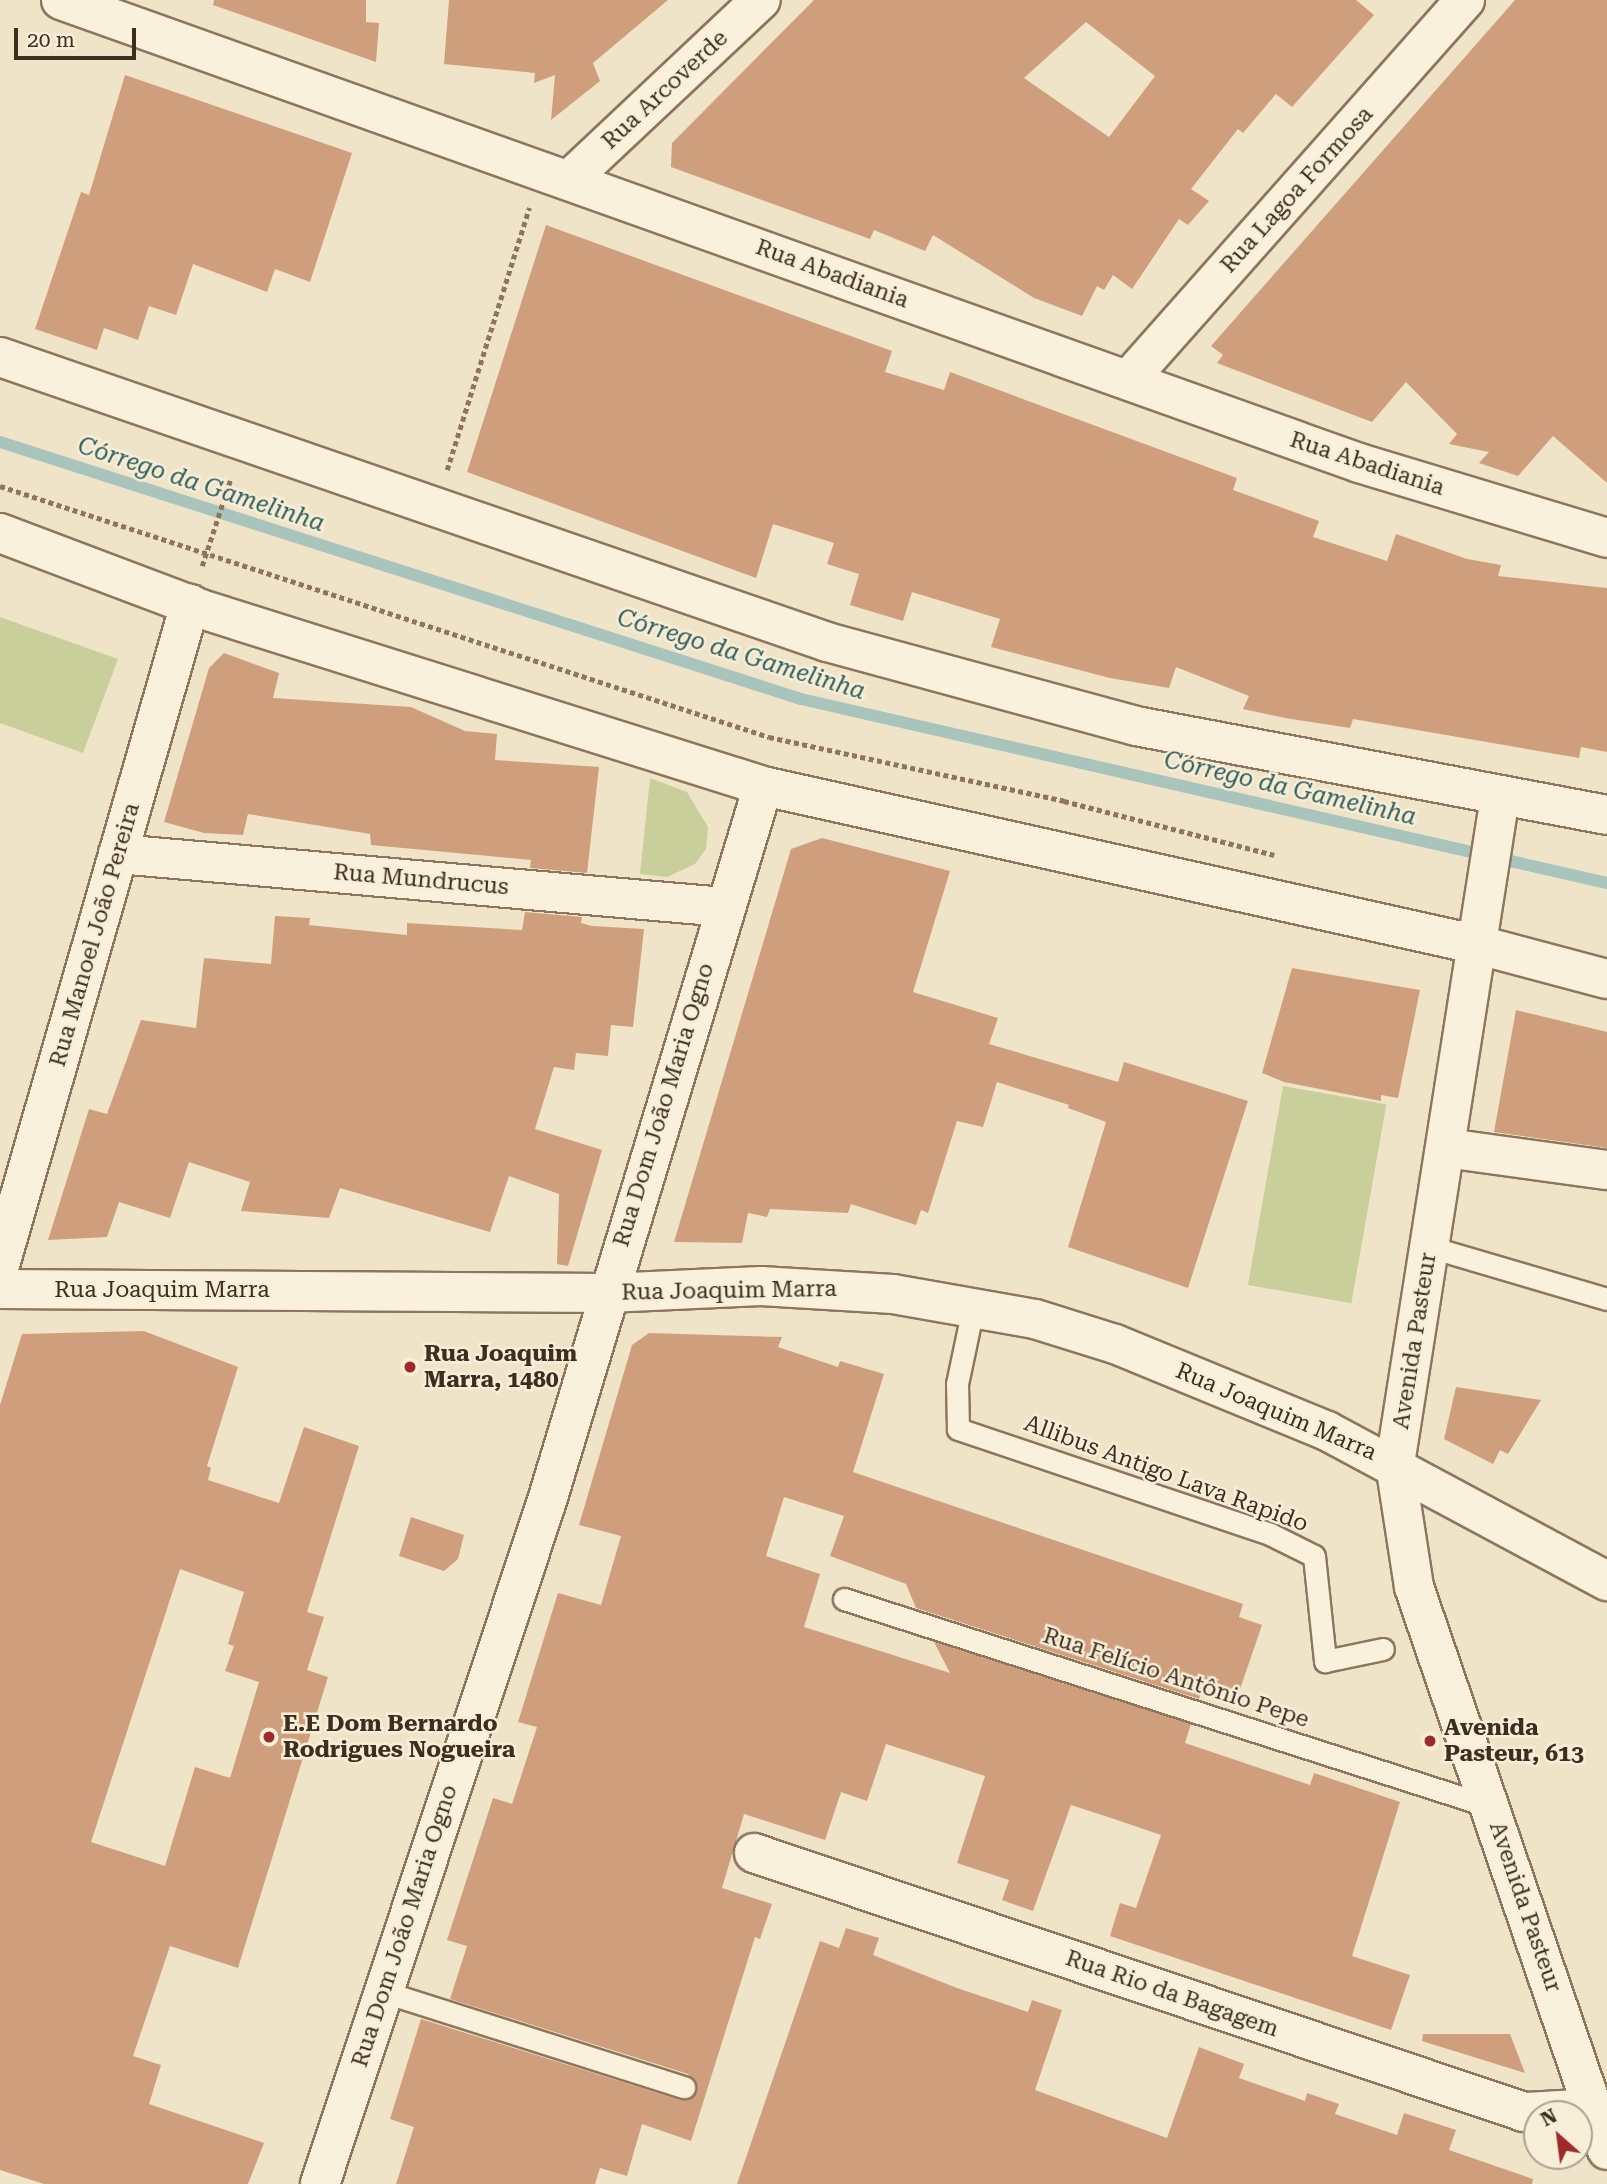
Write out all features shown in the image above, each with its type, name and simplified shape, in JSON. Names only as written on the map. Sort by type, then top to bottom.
[{"type":"street","name":"Rua Abadiania","points":[[61,0],[1359,463],[1607,538]]},
{"type":"street","name":"Rua Arcoverde","points":[[554,175],[761,0]]},
{"type":"street","name":"Rua Lagoa Formosa","points":[[1128,380],[1465,0]]},
{"type":"street","points":[[0,356],[827,642],[1136,726],[1498,813],[1607,815]]},
{"type":"street","points":[[0,533],[190,604],[763,786],[1479,945],[1607,979]]},
{"type":"street","name":"Rua Manoel João Pereira","points":[[0,1265],[190,604]]},
{"type":"street","name":"Rua Dom João Maria Ogno","points":[[320,2184],[546,1504],[724,907],[763,786]]},
{"type":"street","name":"Avenida Pasteur","points":[[1498,813],[1395,1464],[1414,1587],[1492,1807],[1590,2100]]},
{"type":"street","name":"Rua Mundrucus","points":[[118,854],[724,907]]},
{"type":"street","points":[[1446,1149],[1607,1170]]},
{"type":"street","name":"Rua Joaquim Marra","points":[[0,1289],[608,1293],[761,1286],[839,1289],[973,1308],[1035,1320],[1115,1344],[1395,1464],[1607,1581]]},
{"type":"street","name":"Rua Rio da Bagagem","points":[[754,1853],[1523,2112]]},
{"type":"street","name":"Avenida Pasteur","points":[[1593,2108],[1607,2150]]},
{"type":"lane","points":[[1430,1247],[1607,1299]]},
{"type":"lane","name":"Allibus Antigo Lava Rapido","points":[[973,1308],[957,1384],[958,1429],[1270,1534],[1314,1556],[1325,1661],[1383,1650]]},
{"type":"lane","name":"Rua Felício Antônio Pepe","points":[[844,1599],[1492,1807]]},
{"type":"lane","points":[[384,1992],[684,2087]]},
{"type":"path","points":[[436,508],[554,175]]},
{"type":"path","points":[[0,486],[769,737],[1064,801],[1287,858]]},
{"type":"path","points":[[210,541],[227,489]]},
{"type":"green space","points":[[0,617],[118,659],[83,753],[0,723]]},
{"type":"green space","points":[[650,778],[687,792],[708,827],[706,849],[695,864],[667,877],[640,874]]},
{"type":"green space","points":[[1283,1086],[1386,1104],[1351,1303],[1248,1285]]},
{"type":"building","points":[[214,0],[366,0],[366,22],[379,23],[376,62],[213,5]]},
{"type":"building","points":[[449,0],[668,0],[593,63],[600,81],[551,120],[555,75],[534,83],[535,73],[444,64]]},
{"type":"building","points":[[814,0],[1356,0],[1374,15],[1292,107],[1276,94],[1243,133],[1238,129],[1191,189],[1209,201],[1188,225],[1179,219],[1132,289],[1113,275],[1104,290],[1097,286],[1082,316],[1034,298],[933,235],[925,251],[874,230],[870,239],[671,167],[672,143]],"holes":[[[1086,22],[1155,76],[1109,137],[1024,78]]]},
{"type":"building","points":[[1515,0],[1607,0],[1607,483],[1553,436],[1518,476],[1479,463],[1489,452],[1449,444],[1457,434],[1406,382],[1372,422],[1217,363],[1223,355],[1211,346]]},
{"type":"building","points":[[125,75],[352,153],[310,282],[275,269],[267,292],[193,264],[176,315],[149,306],[138,340],[104,328],[97,350],[35,329],[81,192],[89,195]]},
{"type":"building","points":[[546,225],[892,351],[885,372],[944,390],[950,372],[1237,478],[1233,490],[1319,521],[1313,537],[1387,561],[1396,534],[1467,559],[1501,565],[1498,576],[1607,588],[1607,752],[1581,747],[1579,758],[1353,719],[1350,728],[1285,718],[1243,709],[1249,696],[1176,667],[1169,688],[1110,678],[991,647],[1000,619],[912,592],[903,621],[850,605],[859,574],[827,564],[834,543],[773,524],[756,578],[467,472]]},
{"type":"building","points":[[224,653],[279,673],[273,698],[411,707],[465,731],[497,734],[495,760],[599,767],[587,873],[530,868],[531,860],[371,845],[370,834],[248,814],[243,835],[204,833],[164,822],[209,668]]},
{"type":"building","points":[[822,838],[950,871],[913,992],[998,1018],[989,1044],[1118,1082],[1124,1062],[1248,1101],[1188,1288],[1068,1247],[1106,1122],[1068,1108],[1069,1105],[997,1082],[983,1127],[957,1121],[928,1213],[921,1210],[916,1225],[851,1204],[848,1213],[770,1209],[767,1217],[748,1213],[742,1243],[674,1242],[791,849]]},
{"type":"building","points":[[525,912],[582,917],[581,923],[592,926],[644,929],[633,1027],[611,1025],[608,1056],[576,1053],[574,1070],[554,1067],[535,1129],[602,1150],[568,1266],[557,1264],[559,1194],[509,1176],[490,1232],[340,1188],[329,1218],[241,1211],[250,1182],[189,1162],[170,1218],[119,1202],[107,1237],[48,1240],[89,1109],[107,1114],[141,1020],[196,1028],[204,958],[271,964],[275,916],[310,918],[309,925],[407,935],[407,923],[522,930]]},
{"type":"building","points":[[1292,968],[1420,990],[1398,1098],[1381,1095],[1381,1101],[1284,1082],[1262,1073]]},
{"type":"building","points":[[1516,1010],[1607,1032],[1607,1148],[1494,1132]]},
{"type":"building","points":[[144,1331],[238,1367],[207,1466],[211,1468],[208,1480],[279,1503],[304,1427],[359,1446],[307,1612],[324,1617],[307,1670],[328,1677],[238,1968],[170,1946],[133,2056],[161,2065],[149,2104],[264,2143],[248,2184],[44,2184],[0,2170],[0,1405],[22,1334]],"holes":[[[180,1569],[244,1592],[228,1644],[234,1646],[225,1671],[259,1682],[230,1778],[195,1767],[165,1866],[91,1842]]]},
{"type":"building","points":[[649,1333],[782,1337],[778,1347],[838,1367],[840,1361],[884,1374],[853,1472],[1243,1604],[1239,1617],[1262,1625],[1238,1695],[1204,1683],[1199,1699],[916,1608],[906,1584],[830,1556],[844,1516],[784,1497],[766,1556],[820,1574],[804,1627],[950,1673],[934,1642],[1191,1724],[1185,1743],[1310,1785],[1314,1773],[1400,1802],[1352,1956],[1410,1975],[1391,2030],[1110,1936],[1120,1903],[1136,1908],[1161,1835],[1111,1818],[1071,1805],[1033,1911],[1002,1900],[1009,1880],[957,1863],[985,1776],[886,1744],[867,1801],[841,1792],[825,1840],[744,1814],[722,1888],[772,1904],[760,1939],[755,1937],[691,2141],[642,2124],[627,2176],[600,2168],[595,2184],[396,2184],[414,2127],[390,2119],[421,2019],[680,2100],[692,2097],[697,2090],[688,2074],[450,1999],[467,1946],[447,1940],[493,1798],[512,1804],[537,1727],[518,1722],[558,1593],[601,1605],[621,1536],[579,1525],[632,1345]]},
{"type":"building","points":[[1456,1387],[1541,1400],[1508,1454],[1500,1450],[1493,1464],[1444,1439]]},
{"type":"building","points":[[411,1517],[464,1535],[458,1559],[444,1571],[399,1556]]},
{"type":"building","points":[[846,1928],[879,1938],[873,1955],[957,1988],[1028,2012],[1032,2000],[1062,2010],[1035,2090],[1167,2138],[1199,2047],[1244,2064],[1239,2078],[1305,2101],[1307,2093],[1339,2104],[1335,2114],[1397,2135],[1404,2113],[1456,2130],[1449,2150],[1533,2179],[1532,2184],[737,2184],[820,1941],[839,1948]]},
{"type":"building","points":[[1423,2034],[1510,2034],[1525,2073],[1422,2041]]},
{"type":"waterway","name":"Córrego da Gamelinha","points":[[0,442],[801,699],[1607,883]]},
{"type":"place","name":"Rua Joaquim Marra, 1480","points":[[410,1367]]},
{"type":"place","name":"E.E Dom Bernardo Rodrigues Nogueira","points":[[269,1737]]},
{"type":"place","name":"Avenida Pasteur, 613","points":[[1430,1741]]}]
